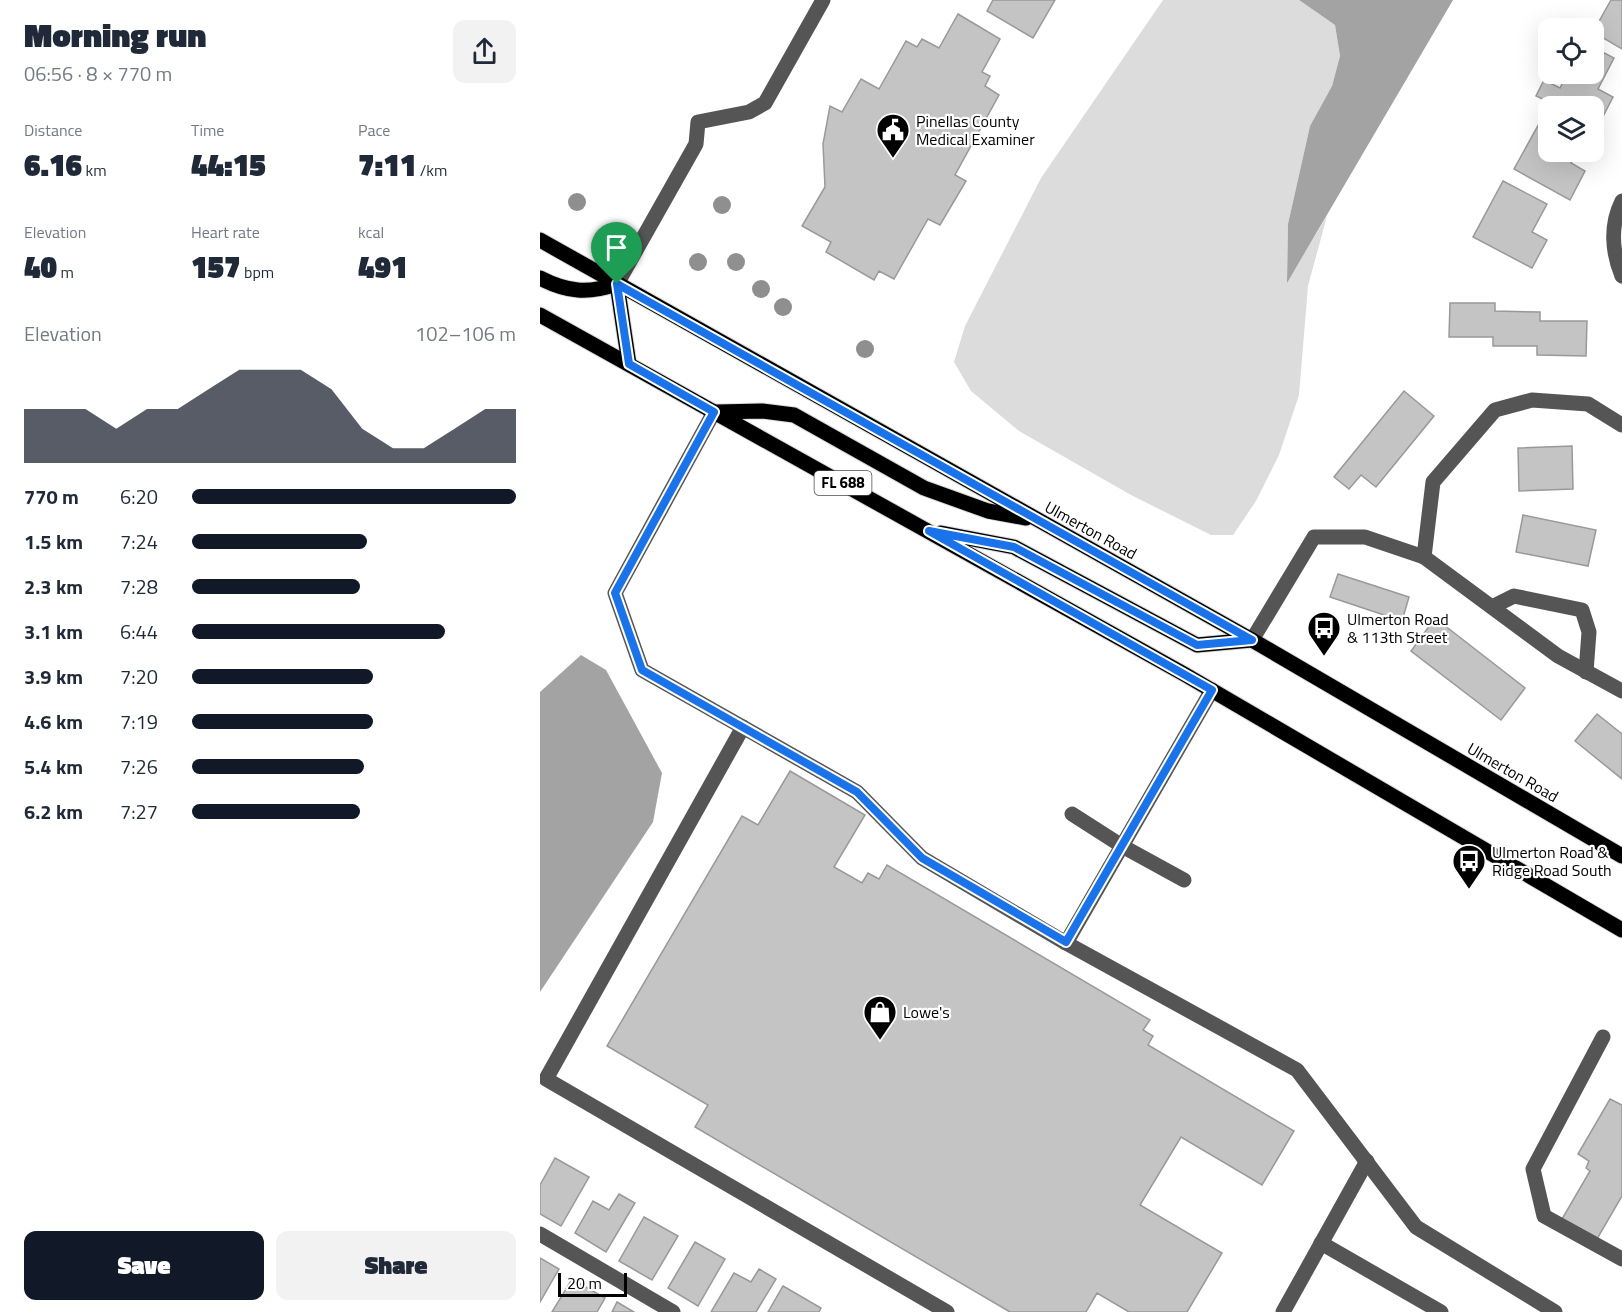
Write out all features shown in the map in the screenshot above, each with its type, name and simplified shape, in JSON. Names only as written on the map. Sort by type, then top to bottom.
[{"type":"main road","name":"Ulmerton Road","points":[[540,240],[1252,640],[1622,856]]},
{"type":"main road","points":[[540,278],[572,291],[595,291],[617,284],[629,364]]},
{"type":"main road","name":"FL 688","points":[[540,315],[1212,690],[1622,930]]},
{"type":"main road","points":[[714,412],[762,411],[794,415],[924,488],[988,512],[1038,520]]},
{"type":"main road","points":[[929,531],[1014,547],[1197,645],[1252,640]]},
{"type":"street","points":[[617,284],[696,144],[698,122],[748,112],[765,103],[823,0]]},
{"type":"street","points":[[1622,201],[1614,226],[1614,258],[1622,276]]},
{"type":"street","points":[[1424,557],[1433,482],[1495,410],[1532,400],[1588,404],[1622,425]]},
{"type":"street","points":[[714,412],[615,593],[642,670],[857,792],[922,858],[1066,942],[1297,1070],[1416,1227],[1555,1312]]},
{"type":"street","points":[[1252,640],[1314,537],[1365,537],[1424,557],[1558,656],[1622,692]]},
{"type":"street","points":[[1492,607],[1514,596],[1582,610],[1589,632],[1586,672]]},
{"type":"street","points":[[1066,942],[1212,690]]},
{"type":"street","points":[[743,727],[546,1079],[946,1312]]},
{"type":"street","points":[[1072,814],[1122,846],[1184,880]]},
{"type":"street","points":[[1603,1037],[1533,1169],[1544,1216],[1622,1259]]},
{"type":"street","points":[[1283,1312],[1367,1161]]},
{"type":"street","points":[[540,1234],[673,1312]]},
{"type":"street","points":[[1321,1243],[1441,1312]]},
{"type":"shaded area","points":[[1163,0],[1299,0],[1335,25],[1340,56],[1332,86],[1310,126],[1288,224],[1287,282],[1327,216],[1308,286],[1299,395],[1279,455],[1256,501],[1233,535],[1211,535],[1131,495],[1019,431],[971,391],[954,362],[965,326],[1041,178]]},
{"type":"shaded area","points":[[1299,0],[1453,0],[1287,283],[1288,224],[1310,126],[1332,86],[1340,56],[1335,25]]},
{"type":"shaded area","points":[[581,655],[606,670],[662,773],[653,822],[540,992],[540,692]]},
{"type":"building","points":[[993,0],[1055,0],[1033,38],[987,11]]},
{"type":"building","points":[[1611,0],[1622,0],[1622,49],[1604,38],[1604,18],[1601,18]]},
{"type":"building","name":"Pinellas County Medical Examiner","points":[[958,14],[1000,39],[982,72],[990,76],[985,86],[999,95],[955,175],[966,181],[940,225],[928,219],[894,279],[879,271],[874,280],[826,252],[831,242],[802,226],[825,187],[823,144],[830,106],[842,112],[861,79],[879,89],[906,41],[917,47],[922,39],[939,48]]},
{"type":"building","points":[[1604,53],[1614,58],[1604,77]]},
{"type":"building","points":[[1542,84],[1552,84],[1560,88],[1562,84],[1601,84],[1598,89],[1613,97],[1604,114],[1604,96],[1536,96]]},
{"type":"building","points":[[1538,126],[1538,162],[1572,162],[1585,171],[1570,200],[1514,169]]},
{"type":"building","points":[[1503,181],[1547,204],[1532,232],[1547,240],[1532,268],[1473,237]]},
{"type":"building","points":[[1450,303],[1495,303],[1495,311],[1540,312],[1540,321],[1587,321],[1586,356],[1537,355],[1537,346],[1493,346],[1493,337],[1449,337]]},
{"type":"building","points":[[1404,391],[1434,416],[1376,487],[1361,475],[1349,489],[1334,477]]},
{"type":"building","points":[[1572,446],[1573,489],[1519,491],[1518,448]]},
{"type":"building","points":[[1523,515],[1596,530],[1588,566],[1516,552]]},
{"type":"building","points":[[1338,574],[1409,597],[1402,621],[1330,597]]},
{"type":"building","points":[[1435,618],[1525,688],[1501,720],[1411,651]]},
{"type":"building","points":[[1597,714],[1622,734],[1622,779],[1575,741]]},
{"type":"building","name":"Lowe's","points":[[790,771],[865,815],[834,867],[862,883],[868,873],[879,879],[887,865],[1150,1020],[1143,1030],[1153,1036],[1148,1045],[1294,1131],[1262,1185],[1181,1137],[1140,1205],[1222,1253],[1187,1312],[1129,1312],[1097,1293],[1086,1312],[1010,1312],[695,1127],[708,1105],[607,1046],[742,816],[758,825]]},
{"type":"building","points":[[1610,1099],[1622,1105],[1622,1196],[1597,1239],[1562,1219],[1590,1171],[1586,1168],[1589,1161],[1578,1154]]},
{"type":"building","points":[[555,1158],[589,1177],[561,1226],[540,1214],[540,1185]]},
{"type":"building","points":[[619,1194],[635,1203],[606,1252],[575,1233],[593,1201],[609,1210]]},
{"type":"building","points":[[644,1217],[678,1236],[652,1280],[619,1261]]},
{"type":"building","points":[[695,1242],[725,1259],[698,1306],[668,1288]]},
{"type":"building","points":[[540,1258],[559,1269],[540,1302]]},
{"type":"building","points":[[759,1269],[776,1279],[756,1312],[711,1312],[734,1273],[751,1282]]},
{"type":"building","points":[[572,1279],[605,1298],[597,1312],[552,1312]]},
{"type":"building","points":[[783,1286],[821,1308],[819,1312],[768,1312]]},
{"type":"building","points":[[617,1302],[634,1312],[612,1312]]},
{"type":"place","name":"Pinellas County Medical Examiner","points":[[893,159]]},
{"type":"place","name":"Ulmerton Road & 113th Street","points":[[1324,657]]},
{"type":"place","name":"Ulmerton Road & Ridge Road South","points":[[1469,890]]},
{"type":"place","name":"Lowe's","points":[[880,1041]]},
{"type":"route","points":[[617,284],[1252,640],[1197,645],[1145,615],[1014,547],[929,531],[1212,690],[1066,942],[922,858],[857,792],[642,670],[615,593],[714,412],[629,364],[617,284]]}]
